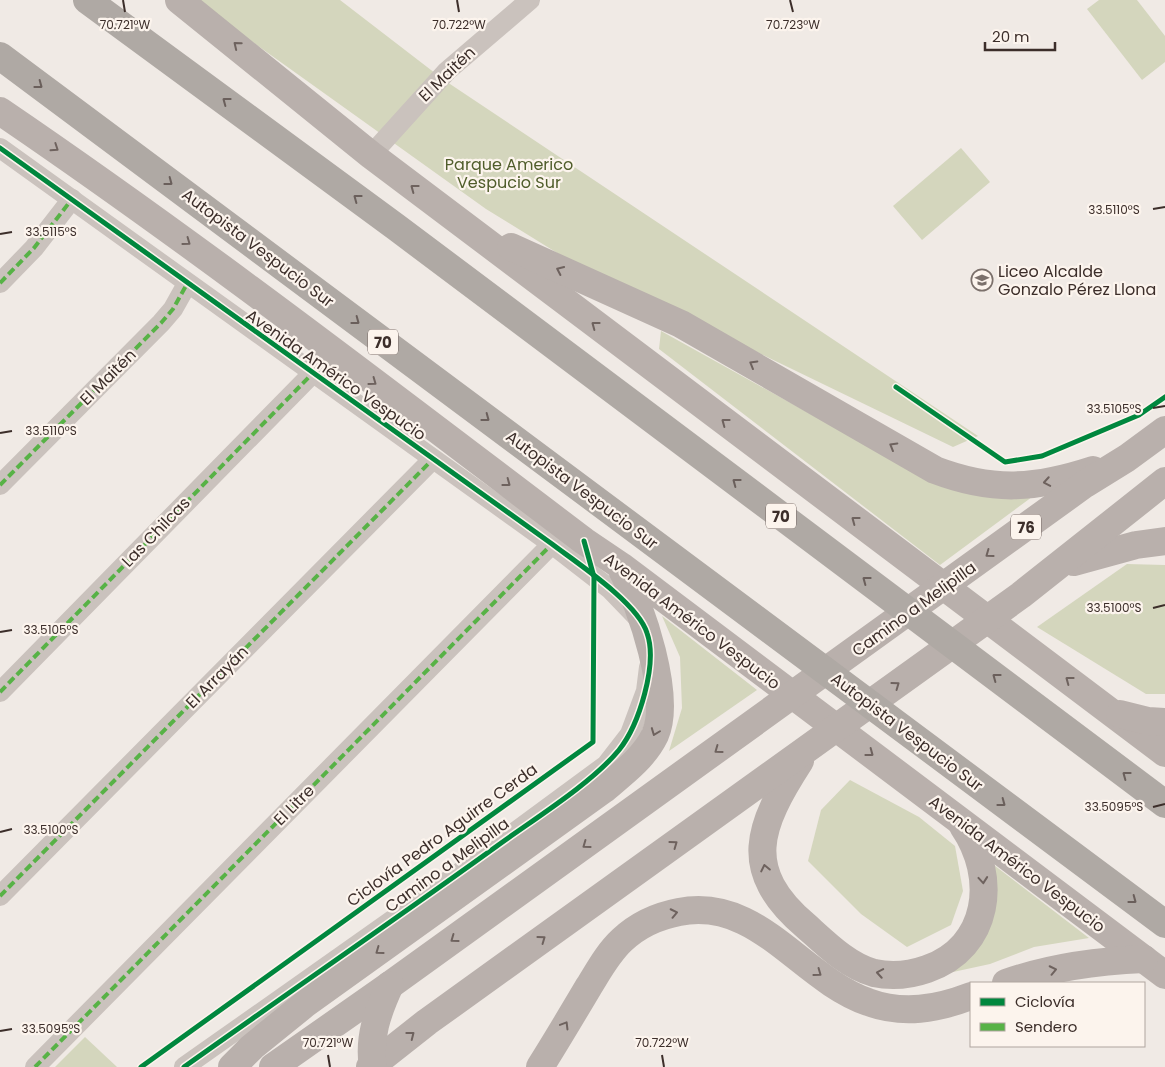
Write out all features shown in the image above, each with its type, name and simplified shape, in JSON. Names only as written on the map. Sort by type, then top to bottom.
[{"type":"highway","name":"70","points":[[87,0],[152,46],[1165,804]]},
{"type":"highway","points":[[102,0],[152,46]]},
{"type":"highway","name":"Autopista Vespucio Sur","points":[[0,56],[1165,924]]},
{"type":"main road","points":[[179,0],[371,155],[453,218],[1165,753]]},
{"type":"main road","name":"Avenida Américo Vespucio","points":[[0,111],[97,177],[229,273],[1165,975]]},
{"type":"main road","points":[[453,218],[538,260],[681,324],[935,470],[987,486],[1020,486],[1058,480],[1127,458]]},
{"type":"main road","name":"Camino a Melipilla","points":[[273,1067],[390,985],[1085,484],[1127,458],[1165,430]]},
{"type":"main road","points":[[372,1066],[427,1022],[1021,595],[1165,481]]},
{"type":"main road","points":[[1058,567],[1136,545],[1165,541]]},
{"type":"main road","points":[[232,1067],[252,1047],[305,1004],[603,790],[639,758],[656,733],[659,720],[655,667],[647,632],[632,587],[620,566]]},
{"type":"main road","points":[[1108,710],[1128,716],[1165,722]]},
{"type":"main road","points":[[811,746],[771,808],[763,838],[766,874],[780,901],[790,912],[835,951],[862,968],[890,975],[921,971],[934,967],[956,954],[972,936],[978,925],[982,908],[982,872],[970,836],[958,820]]},
{"type":"main road","points":[[540,1067],[603,964],[622,939],[648,922],[667,914],[687,910],[722,912],[749,922],[837,987],[867,1002],[900,1009],[921,1010],[942,1006],[970,996]]},
{"type":"main road","points":[[1009,982],[1050,970],[1081,964],[1144,959]]},
{"type":"main road","points":[[372,1066],[376,1019],[390,985]]},
{"type":"street","name":"El Maitén","points":[[371,155],[447,71],[530,0]]},
{"type":"street","name":"Avenida Américo Vespucio","points":[[0,148],[187,284],[552,544],[622,599],[647,632]]},
{"type":"street","points":[[0,283],[40,241],[72,199]]},
{"type":"street","name":"El Maitén","points":[[0,485],[161,323],[173,309],[187,284]]},
{"type":"street","name":"Las Chilcas","points":[[0,692],[312,373]]},
{"type":"street","name":"El Arrayán","points":[[0,896],[433,459]]},
{"type":"street","name":"El Litre","points":[[35,1067],[552,544]]},
{"type":"street","name":"Camino a Melipilla","points":[[184,1067],[469,866],[606,765],[630,734],[638,715],[649,671],[647,632]]},
{"type":"green space","name":"Parque Americo Vespucio Sur","points":[[194,0],[340,0],[444,80],[978,436],[953,447],[575,264],[486,209]]},
{"type":"green space","points":[[1099,0],[1137,0],[1165,36],[1165,62],[1142,80],[1087,9]]},
{"type":"green space","points":[[961,148],[990,182],[922,240],[893,206]]},
{"type":"green space","points":[[661,331],[913,471],[1032,497],[940,565],[659,349]]},
{"type":"green space","points":[[1127,564],[1165,565],[1165,694],[1146,694],[1037,627]]},
{"type":"green space","points":[[662,616],[757,690],[669,751],[682,708],[680,657]]},
{"type":"green space","points":[[850,780],[919,817],[955,846],[963,891],[951,925],[907,947],[861,914],[808,861],[821,810]]},
{"type":"green space","points":[[990,862],[1089,938],[1034,947],[990,964],[930,977],[980,944],[995,910]]},
{"type":"green space","points":[[85,1037],[117,1067],[55,1067]]},
{"type":"marked path","points":[[0,283],[34,248],[72,199]]},
{"type":"marked path","points":[[0,485],[161,323],[173,309],[187,284]]},
{"type":"marked path","points":[[0,692],[313,373]]},
{"type":"marked path","points":[[0,896],[433,459]]},
{"type":"marked path","points":[[35,1067],[552,544]]},
{"type":"cycle path","points":[[0,148],[606,584],[632,609],[641,621],[647,633],[650,646],[650,661],[645,694],[633,726],[619,750],[593,776],[544,813],[184,1067]]},
{"type":"cycle path","points":[[896,387],[1005,462],[1042,456],[1139,415],[1165,397]]},
{"type":"cycle path","name":"Ciclovía Pedro Aguirre Cerda","points":[[141,1067],[593,742],[594,577],[584,541]]},
{"type":"place","name":"Liceo Alcalde Gonzalo Pérez Llona","points":[[982,280]]}]
